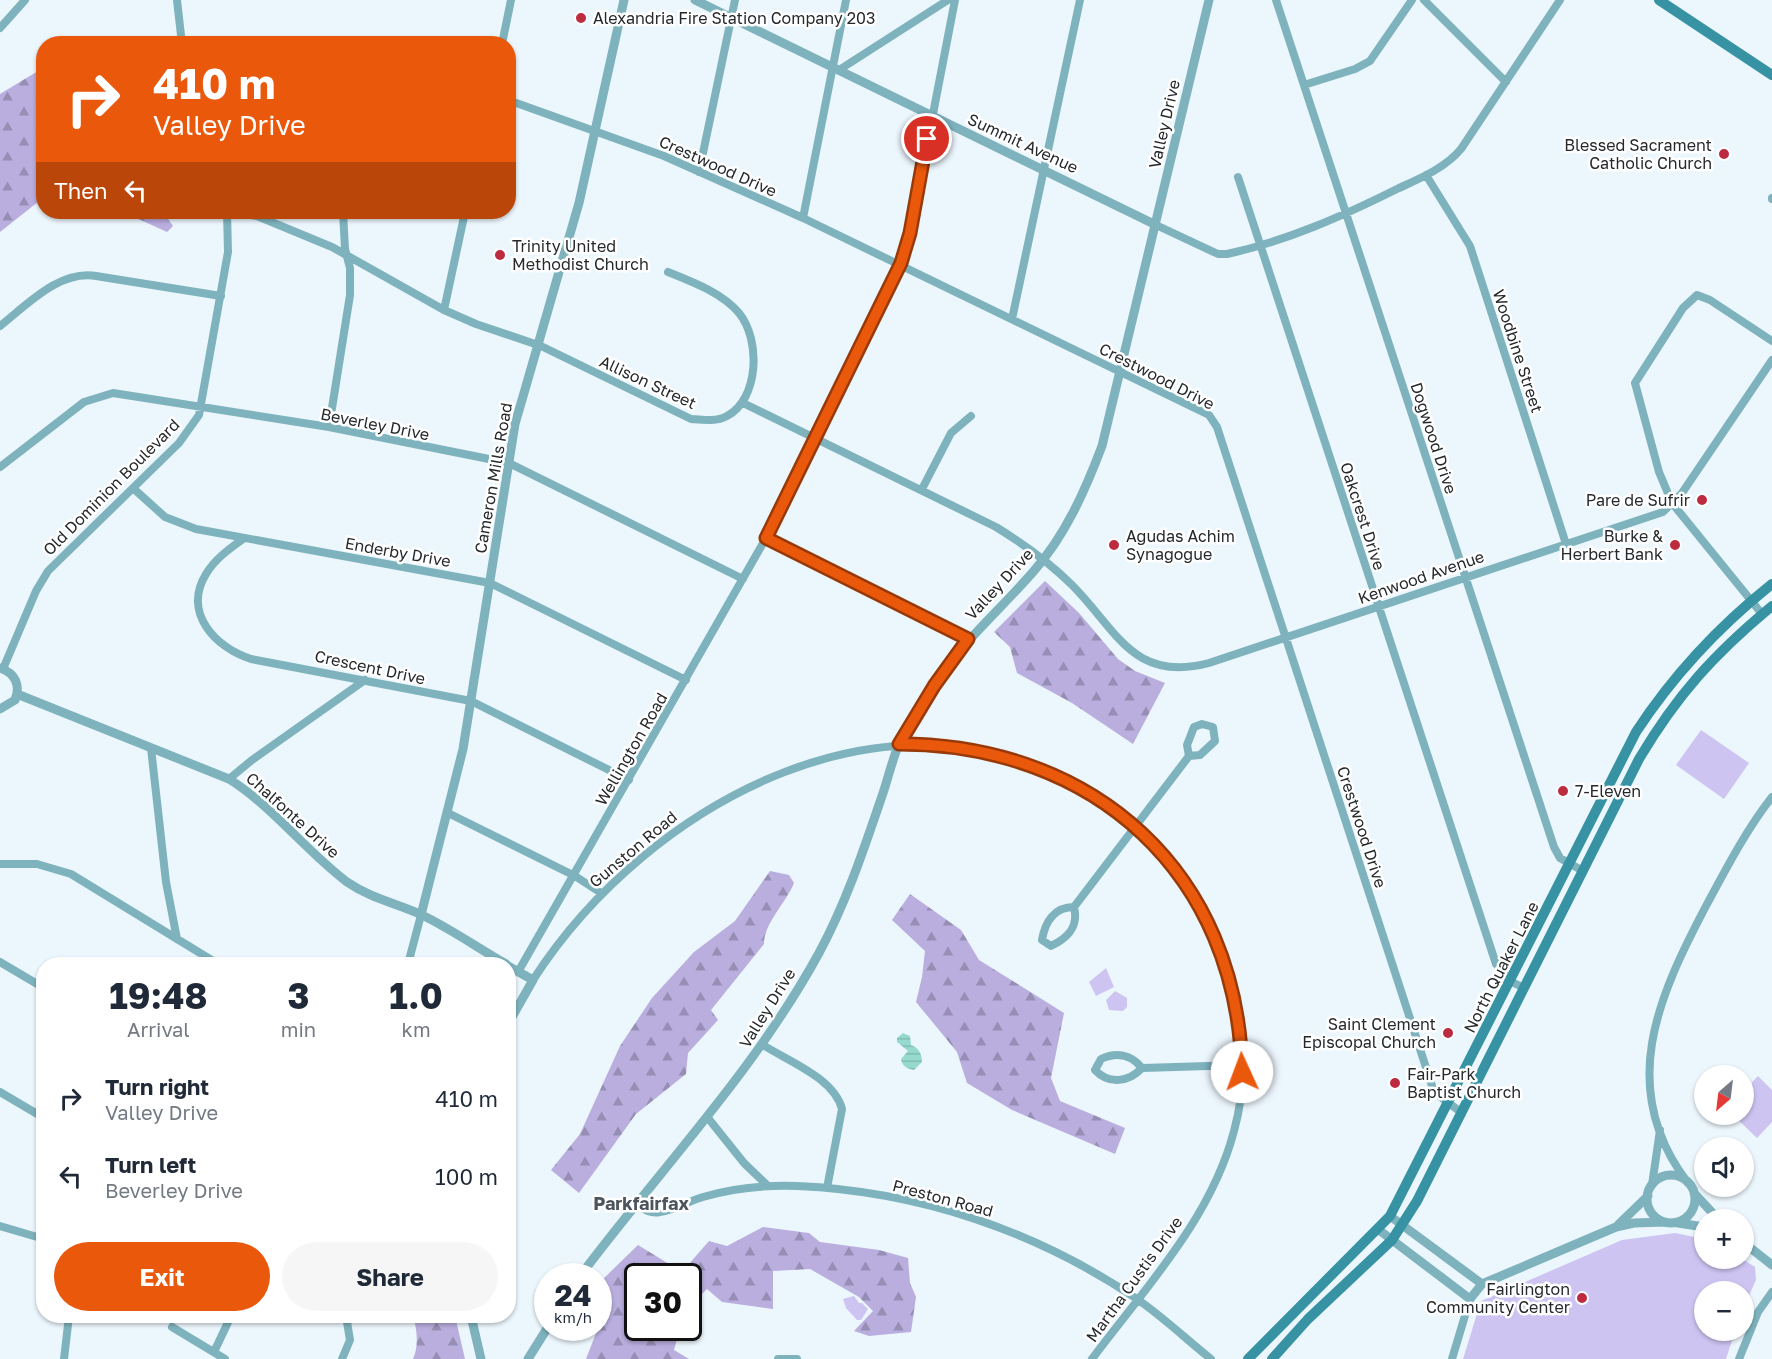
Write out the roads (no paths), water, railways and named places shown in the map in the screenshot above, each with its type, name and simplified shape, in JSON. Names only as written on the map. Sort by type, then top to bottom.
[{"type":"main road","points":[[1659,0],[1772,75]]},
{"type":"main road","name":"North Quaker Lane","points":[[1248,1359],[1379,1230],[1390,1216],[1625,751],[1667,686],[1708,640],[1772,584]]},
{"type":"main road","name":"North Quaker Lane","points":[[1272,1359],[1308,1319],[1392,1240],[1402,1225],[1462,1113],[1639,759],[1674,705],[1719,651],[1772,606]]},
{"type":"street","points":[[0,27],[25,0]]},
{"type":"street","points":[[177,0],[181,36]]},
{"type":"street","points":[[504,36],[512,0]]},
{"type":"street","name":"Cameron Mills Road","points":[[410,957],[448,813],[471,701],[509,463],[523,392],[539,345],[597,130],[624,0]]},
{"type":"street","name":"Summit Avenue","points":[[695,0],[1218,254],[1261,245],[1346,215],[1446,164],[1461,150],[1560,0]]},
{"type":"street","points":[[699,171],[735,0]]},
{"type":"street","points":[[803,218],[836,68],[846,0]]},
{"type":"street","points":[[836,68],[948,0]]},
{"type":"street","name":"Wellington Road","points":[[518,972],[575,876],[766,538],[901,263],[910,233],[955,0]]},
{"type":"street","points":[[1012,319],[1080,0]]},
{"type":"street","name":"Valley Drive","points":[[590,1263],[635,1204],[708,1118],[763,1046],[805,978],[832,926],[852,880],[899,744],[934,686],[968,639],[1042,561],[1077,507],[1102,446],[1209,0]]},
{"type":"street","name":"Dogwood Drive","points":[[1276,0],[1554,848],[1560,858],[1583,871]]},
{"type":"street","points":[[1304,85],[1355,69],[1370,61],[1412,0]]},
{"type":"street","points":[[1424,0],[1506,82]]},
{"type":"street","name":"Crestwood Drive","points":[[516,103],[597,130],[699,171],[901,263],[1209,415],[1214,421],[1434,1092],[1462,1113]]},
{"type":"street","name":"Woodbine Street","points":[[1426,175],[1470,246],[1566,544]]},
{"type":"street","name":"Oakcrest Drive","points":[[1238,177],[1496,964],[1510,981],[1524,988]]},
{"type":"street","name":"Old Dominion Boulevard","points":[[17,694],[16,680],[2,669],[36,591],[48,571],[179,443],[194,423],[202,406],[228,252],[227,219]]},
{"type":"street","name":"Allison Street","points":[[266,219],[346,254],[444,310],[476,324],[539,345],[691,419],[715,420],[726,417],[743,404]]},
{"type":"street","points":[[329,428],[350,296],[350,268],[346,254],[344,219]]},
{"type":"street","points":[[444,310],[464,219]]},
{"type":"street","points":[[668,272],[718,296],[736,310],[745,321],[755,352],[743,404],[816,437],[996,527],[1026,546],[1042,561]]},
{"type":"street","points":[[0,326],[53,285],[80,275],[221,296]]},
{"type":"street","points":[[1762,614],[1672,503],[1656,463],[1635,383],[1683,308],[1692,297],[1698,295],[1772,341]]},
{"type":"street","name":"Kenwood Avenue","points":[[1042,561],[1077,590],[1123,644],[1163,666],[1196,666],[1663,512],[1672,503],[1772,360]]},
{"type":"street","name":"Beverley Drive","points":[[0,467],[91,398],[113,393],[202,406],[509,463],[743,579]]},
{"type":"street","points":[[922,489],[951,433],[971,416]]},
{"type":"street","name":"Enderby Drive","points":[[134,489],[165,517],[177,523],[243,539],[490,583],[686,680]]},
{"type":"street","points":[[766,538],[968,639]]},
{"type":"street","name":"Crescent Drive","points":[[243,539],[216,561],[205,575],[201,586],[200,607],[206,628],[214,639],[231,652],[251,659],[471,701],[629,780]]},
{"type":"street","points":[[229,779],[252,760],[365,680]]},
{"type":"street","points":[[0,709],[10,705],[17,694]]},
{"type":"street","name":"Chalfonte Drive","points":[[17,694],[229,779],[248,791],[302,843],[348,882],[372,897],[421,915],[493,957]]},
{"type":"street","points":[[1074,907],[1061,909],[1047,921],[1042,940],[1046,945],[1051,946],[1070,933],[1075,918],[1074,907],[1189,756],[1200,755],[1215,741],[1213,727],[1202,724],[1194,727],[1187,745],[1189,756]]},
{"type":"street","name":"Martha Custis Drive","points":[[899,744],[931,744],[974,749],[1036,766],[1083,789],[1134,826],[1168,861],[1189,889],[1218,944],[1237,1007],[1242,1065],[1234,1131],[1220,1172],[1193,1223],[1092,1359]]},
{"type":"street","name":"Gunston Road","points":[[516,1010],[533,980],[601,893],[683,826],[745,790],[812,762],[854,751],[899,744]]},
{"type":"street","points":[[151,748],[166,882],[177,939]]},
{"type":"street","points":[[1452,1359],[1470,1299],[1482,1284],[1616,1227],[1684,1219],[1693,1208],[1694,1193],[1672,1157],[1660,1128],[1650,1090],[1649,1059],[1655,1022],[1686,945],[1722,877],[1769,806],[1772,797]]},
{"type":"street","points":[[448,813],[575,876],[601,893]]},
{"type":"street","points":[[0,864],[25,862],[64,871],[205,956]]},
{"type":"street","points":[[0,962],[36,983]]},
{"type":"street","name":"Chalfonte Drive","points":[[518,972],[533,980]]},
{"type":"street","points":[[763,1046],[829,1087],[840,1100],[842,1109],[827,1188]]},
{"type":"street","points":[[1142,1068],[1133,1058],[1113,1055],[1101,1059],[1095,1070],[1107,1079],[1118,1080],[1135,1075],[1142,1068],[1242,1065]]},
{"type":"street","points":[[0,1092],[36,1113]]},
{"type":"street","points":[[708,1118],[744,1163],[768,1186]]},
{"type":"street","points":[[1616,1227],[1648,1196],[1652,1185],[1660,1128]]},
{"type":"street","points":[[1652,1185],[1669,1175],[1688,1182]]},
{"type":"street","name":"Preston Road","points":[[635,1204],[647,1211],[660,1212],[712,1195],[768,1186],[827,1188],[919,1202],[987,1222],[1062,1255],[1137,1300],[1211,1359]]},
{"type":"street","points":[[1648,1196],[1653,1215],[1667,1222],[1694,1226]]},
{"type":"street","points":[[1698,1197],[1709,1209]]},
{"type":"street","points":[[1390,1216],[1482,1284]]},
{"type":"street","points":[[0,1226],[36,1237]]},
{"type":"street","points":[[1379,1230],[1470,1299]]},
{"type":"street","points":[[1754,1252],[1772,1265]]},
{"type":"street","points":[[1738,1359],[1758,1312],[1772,1292]]},
{"type":"street","points":[[64,1359],[68,1323]]},
{"type":"street","points":[[213,1353],[228,1323]]},
{"type":"street","points":[[342,1359],[350,1340],[347,1323]]},
{"type":"street","points":[[473,1323],[481,1359]]},
{"type":"street","points":[[172,1327],[225,1359]]},
{"type":"street","points":[[528,1359],[539,1341]]},
{"type":"street","points":[[778,1359],[797,1359]]},
{"type":"place","name":"Alexandria Fire Station Company 203","points":[[581,18]]},
{"type":"place","name":"Blessed Sacrament Catholic Church","points":[[1724,154]]},
{"type":"place","name":"Trinity United Methodist Church","points":[[500,255]]},
{"type":"place","name":"Pare de Sufrir","points":[[1702,500]]},
{"type":"place","name":"Agudas Achim Synagogue","points":[[1114,545]]},
{"type":"place","name":"Burke & Herbert Bank","points":[[1675,545]]},
{"type":"place","name":"7-Eleven","points":[[1563,791]]},
{"type":"place","name":"Saint Clement Episcopal Church","points":[[1448,1033]]},
{"type":"place","name":"Fair-Park Baptist Church","points":[[1395,1083]]},
{"type":"place","name":"Fairlington Community Center","points":[[1582,1298]]},
{"type":"district","name":"Parkfairfax","points":[[641,1203]]}]
